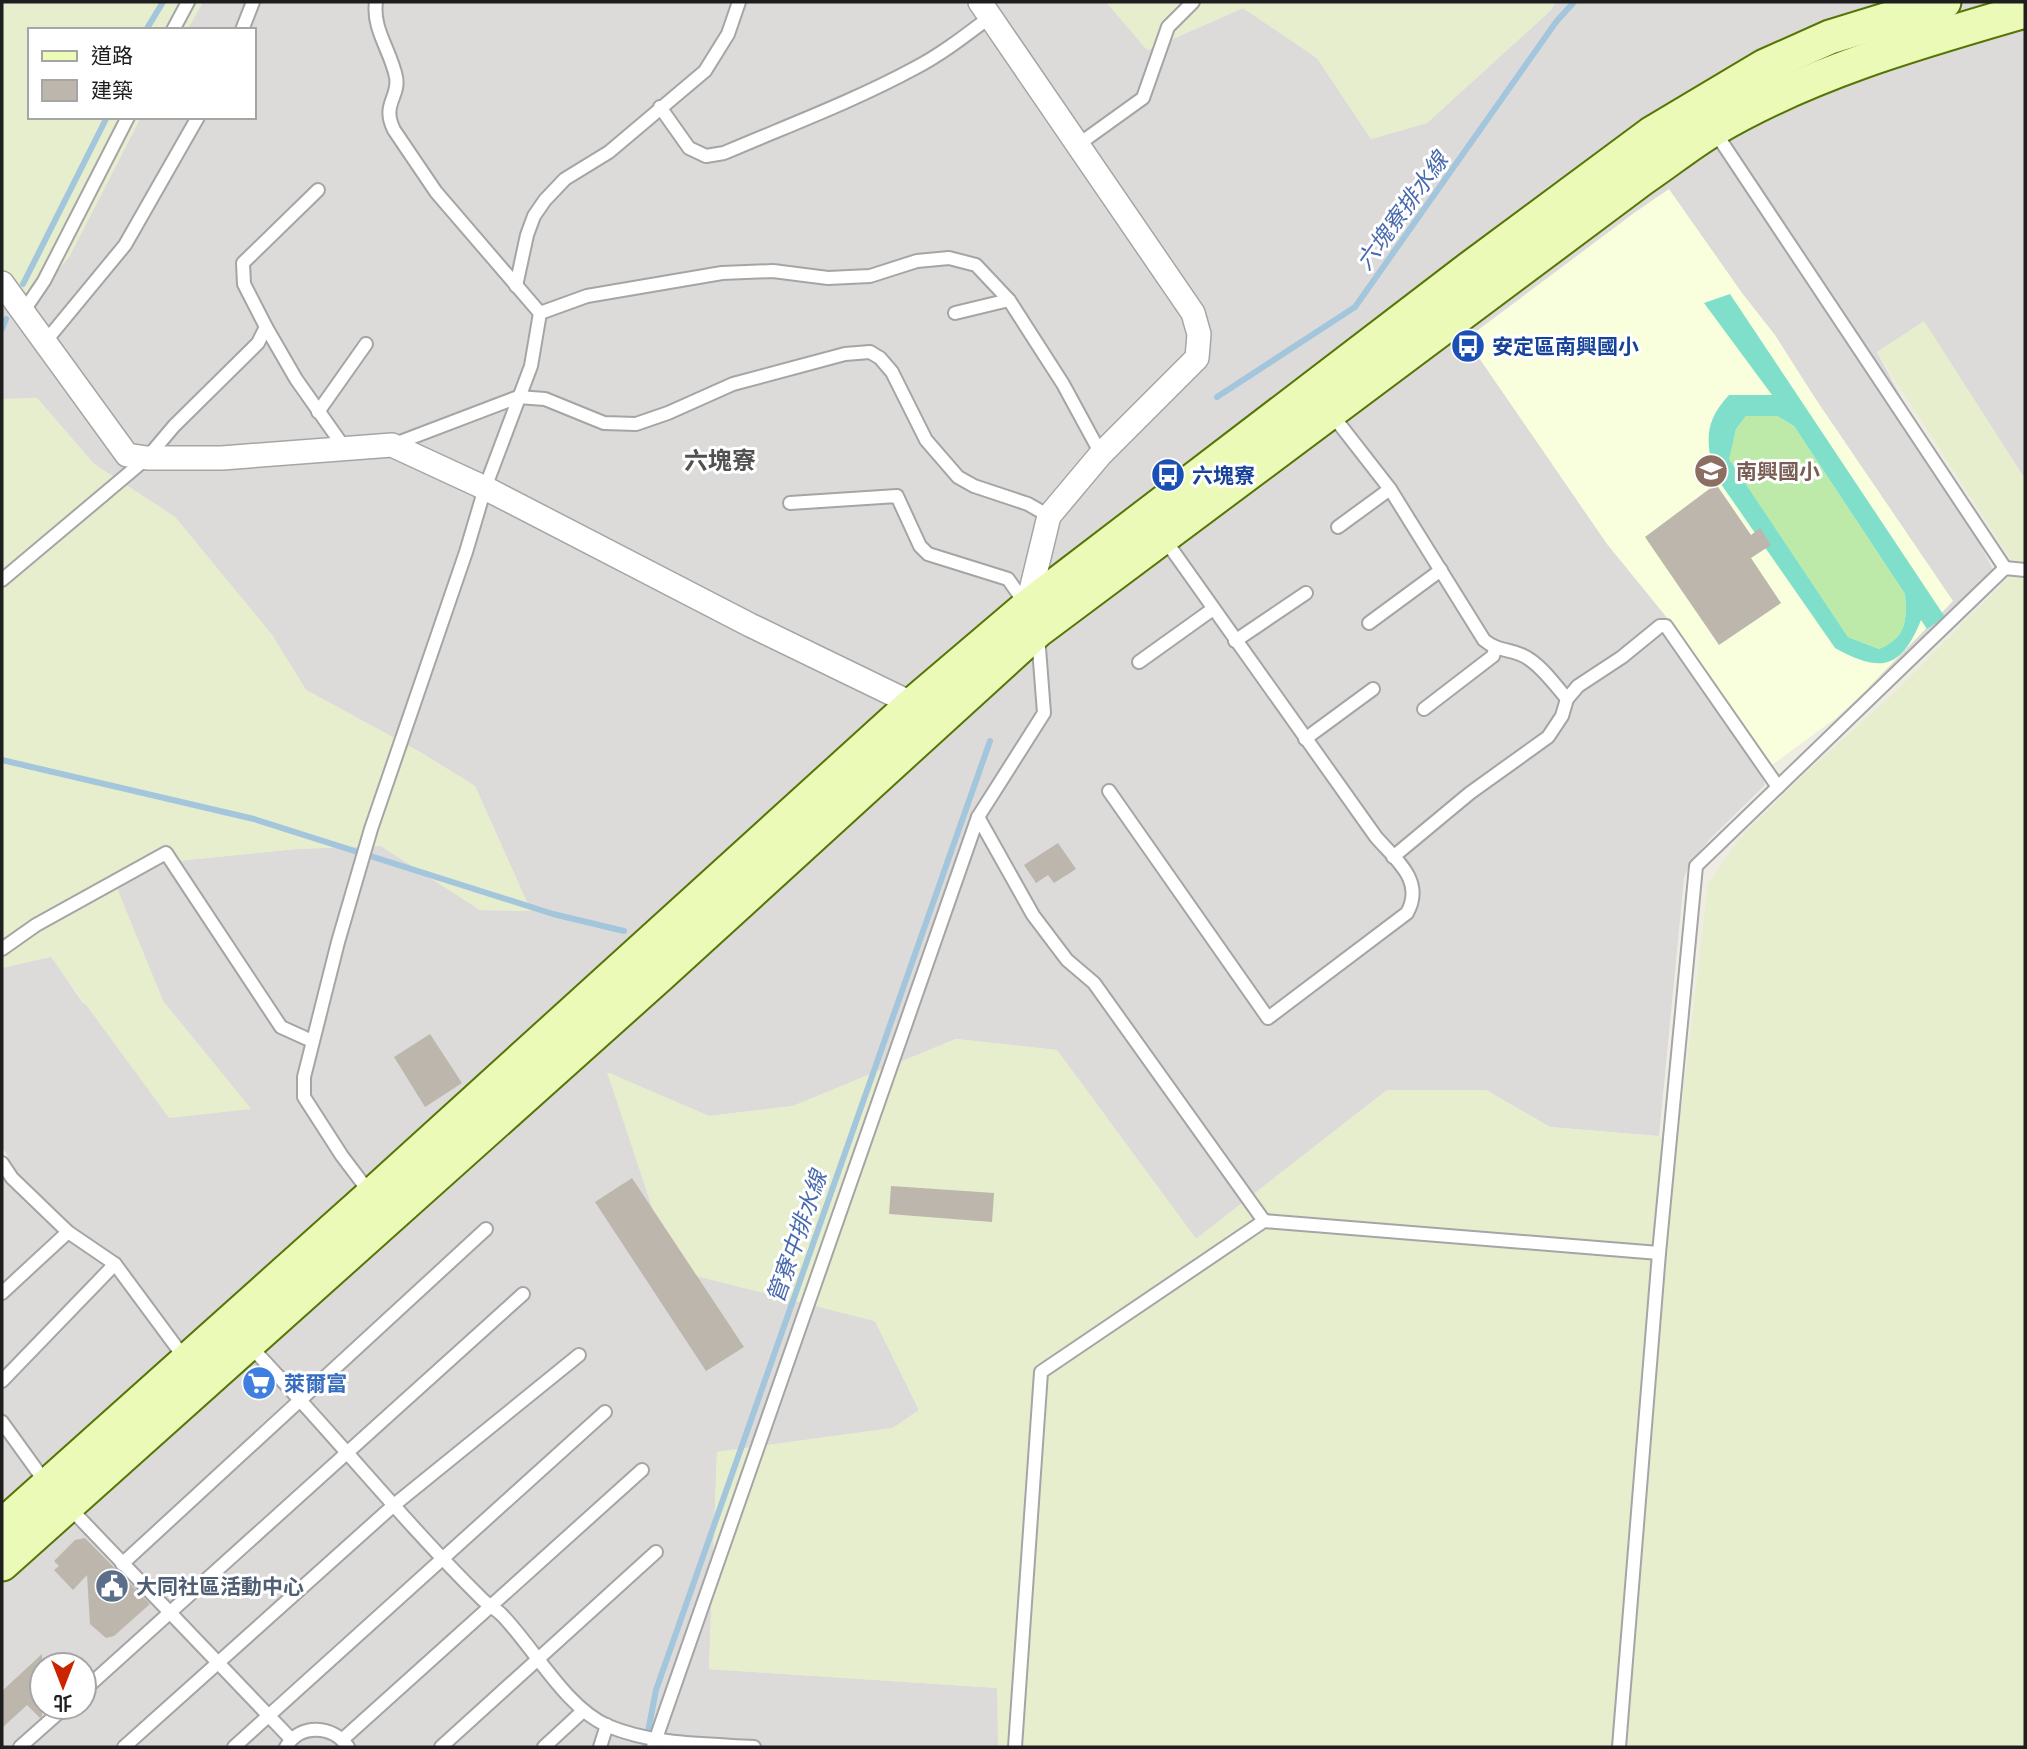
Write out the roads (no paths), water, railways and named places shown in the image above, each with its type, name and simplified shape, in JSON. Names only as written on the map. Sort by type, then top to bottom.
[{"type":"main road","points":[[2,1564],[57,1495],[382,1205],[832,819],[1032,619],[1163,536],[1632,186],[1765,66],[1830,37],[1944,2]]},
{"type":"main road","points":[[382,1205],[913,704],[1032,619],[1469,269],[1651,134],[1779,96],[1848,65],[2025,11]]},
{"type":"main road","points":[[2,1526],[57,1495]]},
{"type":"street","points":[[985,9],[1193,313],[1199,334],[1197,358],[1101,454],[1049,516],[1032,619]]},
{"type":"street","points":[[2,283],[127,455],[147,458],[222,458],[392,445],[485,488],[750,625],[913,704]]},
{"type":"lane","points":[[174,28],[188,2]]},
{"type":"lane","points":[[243,28],[253,2]]},
{"type":"lane","points":[[376,2],[375,20],[397,79],[390,103],[389,120],[436,192],[540,313]]},
{"type":"lane","points":[[516,286],[527,235],[534,216],[545,200],[565,179],[609,152],[705,71],[728,34],[739,2]]},
{"type":"lane","points":[[1079,144],[1143,98],[1168,27],[1192,2]]},
{"type":"lane","points":[[660,107],[689,148],[706,156],[724,153],[914,68],[985,9]]},
{"type":"lane","points":[[1706,117],[2005,568]]},
{"type":"lane","points":[[23,312],[44,281],[127,119]]},
{"type":"lane","points":[[45,341],[125,245],[197,119]]},
{"type":"lane","points":[[318,190],[243,262],[244,284],[266,327],[318,412],[346,450]]},
{"type":"lane","points":[[540,313],[587,296],[722,274],[773,271],[828,278],[870,276],[917,261],[950,258],[976,265],[1009,300],[1063,384],[1101,454]]},
{"type":"lane","points":[[955,313],[1009,300]]},
{"type":"lane","points":[[382,1205],[342,1156],[304,1097],[304,1077],[366,844],[466,552],[485,488],[531,366],[540,313]]},
{"type":"lane","points":[[2,580],[147,458],[174,426],[258,343],[266,327]]},
{"type":"lane","points":[[318,412],[366,344]]},
{"type":"lane","points":[[392,445],[518,397],[545,399],[604,422],[636,424],[733,384],[845,354],[870,352],[880,358],[892,372],[926,440],[958,477],[974,486],[1028,504],[1049,516]]},
{"type":"lane","points":[[1330,411],[1390,489],[1484,640],[1495,649],[1515,652],[1530,659],[1567,699]]},
{"type":"lane","points":[[1338,527],[1390,489]]},
{"type":"lane","points":[[654,1744],[978,817],[1044,713],[1032,619],[1008,579],[928,554],[920,546],[897,496],[790,503]]},
{"type":"lane","points":[[1109,791],[1268,1018],[1407,914],[1414,901],[1413,889],[1406,871],[1376,837],[1163,536]]},
{"type":"lane","points":[[1619,1747],[1659,1252],[1696,866],[2005,568],[2025,570]]},
{"type":"lane","points":[[1368,623],[1441,570]]},
{"type":"lane","points":[[1235,641],[1306,593]]},
{"type":"lane","points":[[1139,662],[1213,609]]},
{"type":"lane","points":[[1393,857],[1470,793],[1548,737],[1562,716],[1567,699],[1578,686],[1622,657],[1660,626],[1667,626],[1779,787]]},
{"type":"lane","points":[[1424,709],[1493,656],[1495,649]]},
{"type":"lane","points":[[1305,739],[1373,689]]},
{"type":"lane","points":[[978,817],[1033,915],[1068,960],[1094,983],[1264,1221]]},
{"type":"lane","points":[[2,948],[36,925],[166,853],[281,1027],[312,1041]]},
{"type":"lane","points":[[2,1163],[12,1178],[68,1232],[115,1264],[196,1370]]},
{"type":"lane","points":[[1015,1747],[1041,1371],[1264,1221],[1659,1252]]},
{"type":"lane","points":[[122,1564],[486,1229]]},
{"type":"lane","points":[[2,1293],[68,1232]]},
{"type":"lane","points":[[2,1381],[115,1264]]},
{"type":"lane","points":[[98,1677],[523,1294]]},
{"type":"lane","points":[[238,1333],[302,1400],[443,1558],[501,1614],[583,1711],[607,1725],[654,1744],[754,1747]]},
{"type":"lane","points":[[124,1747],[394,1505],[579,1355]]},
{"type":"lane","points":[[234,1747],[605,1412]]},
{"type":"lane","points":[[2,1422],[57,1495],[269,1716],[289,1743],[308,1730],[328,1730],[345,1743],[642,1470]]},
{"type":"lane","points":[[441,1747],[656,1552]]},
{"type":"lane","points":[[544,1747],[583,1711]]},
{"type":"lane","points":[[20,1747],[49,1721]]},
{"type":"lane","points":[[600,1747],[607,1725]]},
{"type":"waterway","points":[[147,28],[163,2]]},
{"type":"waterway","name":"六塊寮排水線","points":[[1217,397],[1355,307],[1556,22],[1574,2]]},
{"type":"waterway","points":[[23,284],[106,119]]},
{"type":"waterway","points":[[2,329],[6,319]]},
{"type":"waterway","name":"管寮中排水線","points":[[645,1747],[656,1690],[990,741]]},
{"type":"waterway","points":[[2,760],[254,819],[553,914],[624,931]]},
{"type":"place","name":"安定區南興國小","points":[[1468,346]]},
{"type":"place","name":"南興國小","points":[[1711,471]]},
{"type":"place","name":"六塊寮","points":[[1168,475]]},
{"type":"place","name":"萊爾富","points":[[259,1383]]},
{"type":"place","name":"大同社區活動中心","points":[[112,1586]]},
{"type":"district","name":"六塊寮","points":[[720,460]]}]
